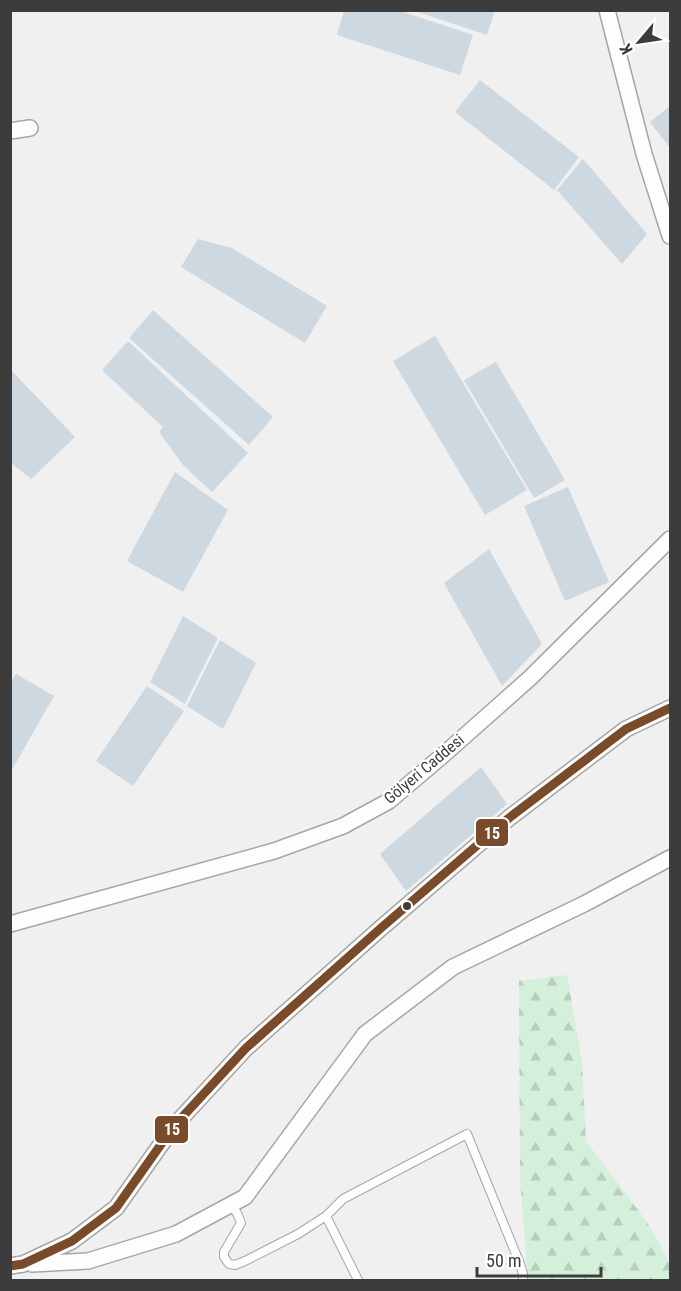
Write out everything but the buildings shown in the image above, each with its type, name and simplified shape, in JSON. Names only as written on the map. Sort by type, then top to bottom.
[{"type":"street","points":[[608,10],[644,153],[670,236]]},
{"type":"street","points":[[10,130],[30,128]]},
{"type":"street","name":"Gölyeri Caddesi","points":[[10,924],[274,850],[343,826],[389,801],[530,678],[670,539]]},
{"type":"street","points":[[17,1265],[72,1241],[116,1208],[174,1126],[246,1048],[492,832],[626,729],[670,708]]},
{"type":"street","points":[[17,1265],[88,1261],[176,1234],[245,1197],[365,1034],[453,967],[584,904],[670,858]]},
{"type":"lane","points":[[231,1204],[241,1223],[224,1251],[224,1257],[229,1264],[235,1265],[298,1234],[326,1216],[343,1199],[467,1134],[520,1264],[523,1274],[522,1281]]},
{"type":"lane","points":[[326,1216],[358,1281]]},
{"type":"green space","points":[[567,975],[582,1061],[586,1141],[647,1222],[670,1263],[670,1280],[528,1280],[520,1180],[519,981]]},
{"type":"transit line","name":"15","points":[[10,1266],[23,1264],[72,1241],[116,1208],[174,1126],[246,1048],[509,818],[626,729],[670,708]]}]
